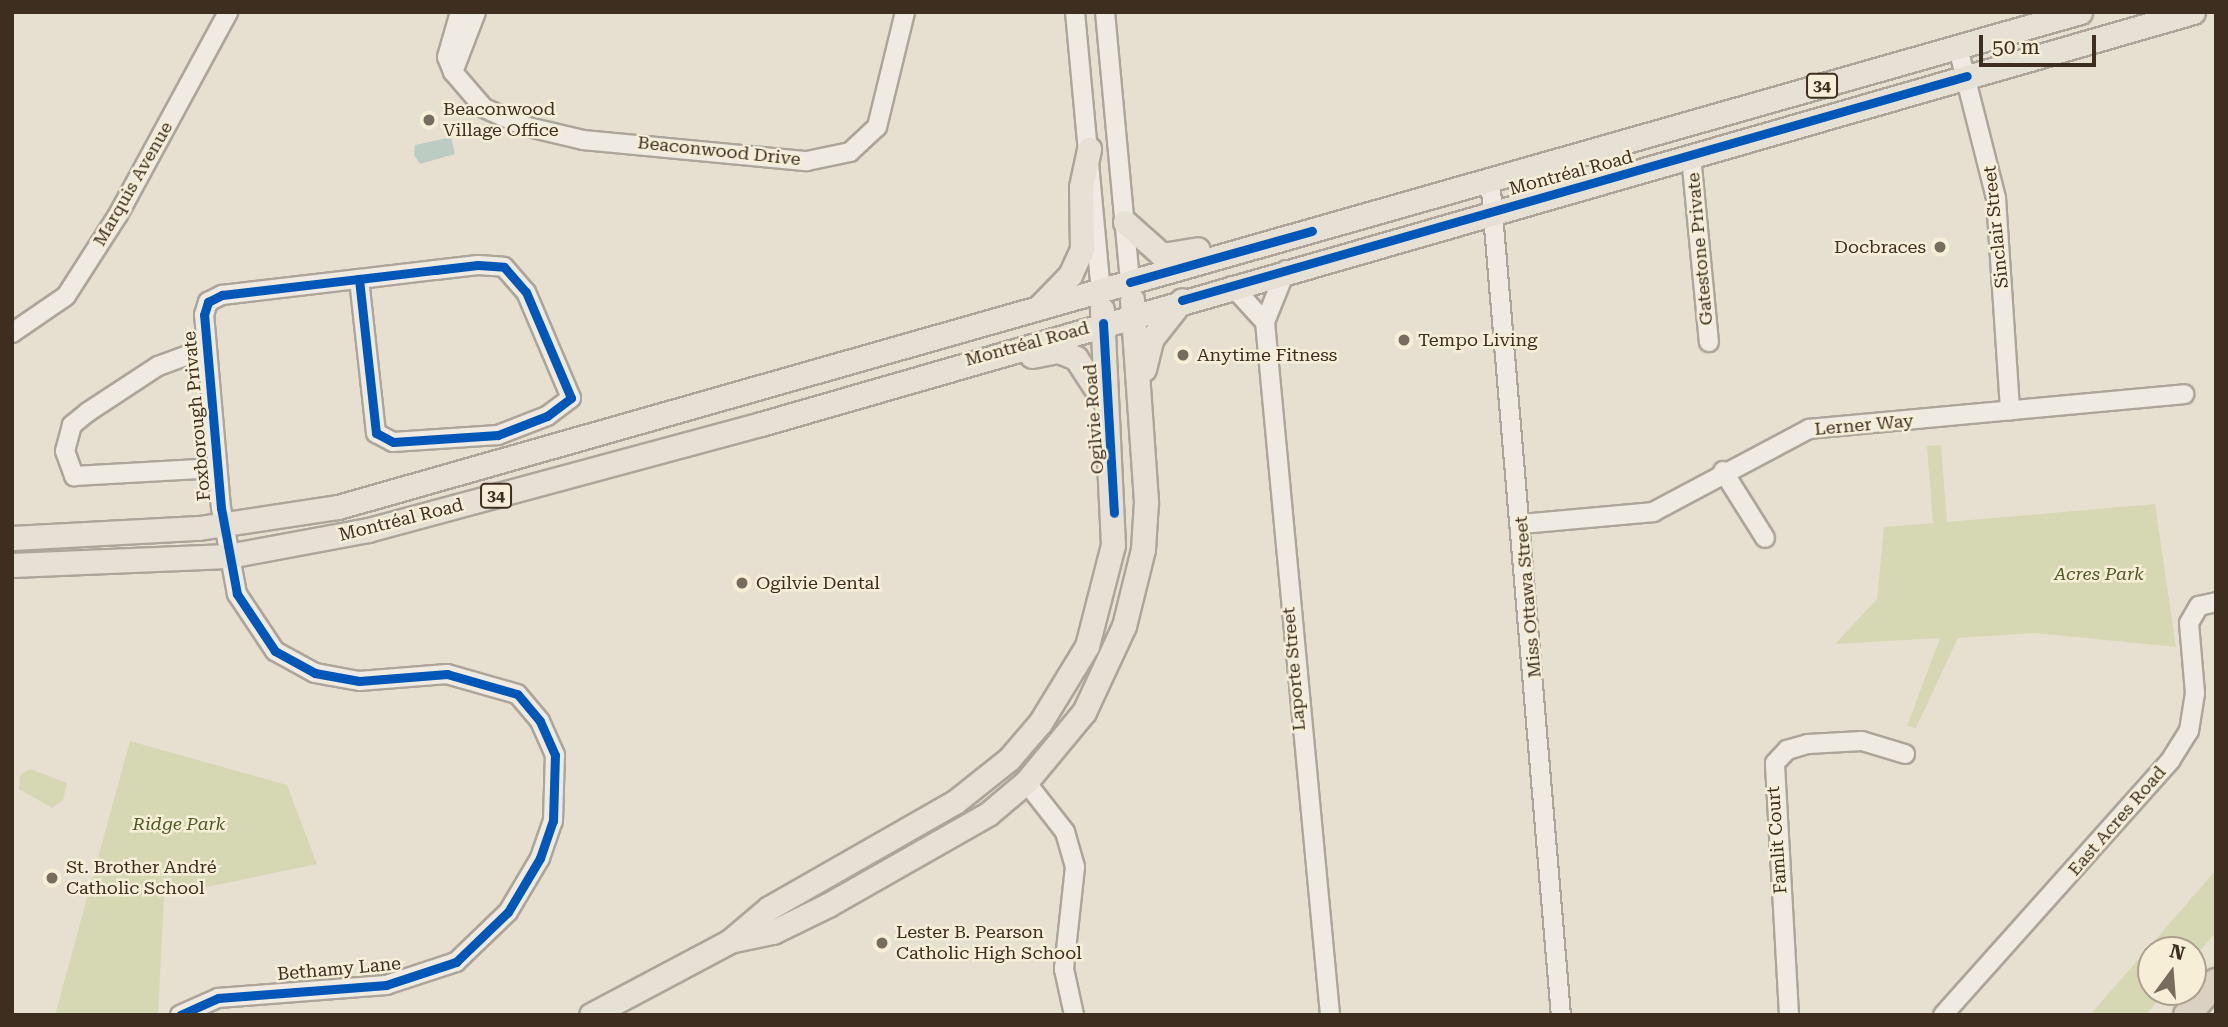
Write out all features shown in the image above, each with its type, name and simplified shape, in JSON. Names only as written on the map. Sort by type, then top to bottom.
[{"type":"highway","points":[[2187,1015],[2216,982]]},
{"type":"main road","name":"Montréal Road","points":[[12,538],[223,526],[338,507],[755,393],[1039,307],[2080,12]]},
{"type":"main road","name":"Montréal Road","points":[[12,565],[228,556],[368,530],[761,424],[929,371],[2193,12]]},
{"type":"main road","points":[[1039,307],[1070,275],[1082,248],[1081,187],[1089,149]]},
{"type":"main road","points":[[1125,222],[1162,255],[1249,238],[1280,240]]},
{"type":"main road","name":"Ogilvie Road","points":[[730,941],[773,932],[923,855],[1026,782],[1084,712],[1124,626],[1146,526],[1141,399],[1130,282]]},
{"type":"main road","name":"Ogilvie Road","points":[[592,1015],[730,941],[769,908],[956,802],[1009,759],[1054,702],[1087,646],[1108,576],[1114,532],[1110,407],[1101,290]]},
{"type":"main road","points":[[1141,399],[1146,351],[1182,300]]},
{"type":"main road","points":[[929,371],[1068,353],[1088,368],[1110,407]]},
{"type":"main road","points":[[755,393],[761,424]]},
{"type":"street","name":"Marquis Avenue","points":[[12,333],[66,296],[228,12]]},
{"type":"street","points":[[453,72],[447,57],[460,12]]},
{"type":"street","points":[[453,72],[476,12]]},
{"type":"street","name":"Ogilvie Road","points":[[1075,12],[1101,290]]},
{"type":"street","name":"Ogilvie Road","points":[[1105,12],[1130,282]]},
{"type":"street","name":"Beaconwood Drive","points":[[453,72],[484,108],[560,136],[827,159],[850,152],[877,127],[887,106],[904,16]]},
{"type":"street","name":"Sinclair Street","points":[[1958,48],[1996,198],[2010,411]]},
{"type":"street","name":"Gatestone Private","points":[[1691,156],[1709,342]]},
{"type":"street","name":"Miss Ottawa Street","points":[[1490,179],[1522,524],[1561,1015]]},
{"type":"street","name":"Foxborough Private","points":[[228,556],[217,468],[204,315],[208,302],[222,295],[359,279],[504,267],[526,292],[571,398],[547,416],[498,435],[393,442],[376,433],[359,279]]},
{"type":"street","name":"Laporte Street","points":[[1286,270],[1265,322],[1330,1015]]},
{"type":"street","points":[[1231,286],[1265,322]]},
{"type":"street","points":[[206,348],[167,361],[88,412],[72,425],[65,451],[74,476],[217,468]]},
{"type":"street","name":"Lerner Way","points":[[1522,524],[1653,512],[1723,471],[1810,429],[2184,394]]},
{"type":"street","points":[[1723,471],[1765,538]]},
{"type":"street","name":"Bethamy Lane","points":[[180,1015],[218,998],[386,985],[456,962],[485,939],[527,883],[553,821],[556,792],[555,755],[540,721],[517,694],[447,674],[359,681],[302,668],[275,651],[245,614],[228,556]]},
{"type":"street","name":"East Acres Road","points":[[1943,1015],[2170,761],[2189,730],[2195,693],[2189,623],[2199,606],[2216,602]]},
{"type":"street","name":"Famlit Court","points":[[1789,1015],[1775,763],[1787,750],[1808,744],[1862,741],[1905,754]]},
{"type":"street","points":[[1026,782],[1065,832],[1074,867],[1064,969],[1074,1015]]},
{"type":"green space","name":"Acres Park","points":[[1941,445],[1947,522],[2155,504],[2176,647],[2034,633],[1958,638],[1916,728],[1907,726],[1940,638],[1835,644],[1877,599],[1884,527],[1933,523],[1927,446]]},
{"type":"green space","name":"Ridge Park","points":[[130,741],[287,785],[317,864],[164,896],[158,1015],[55,1015]]},
{"type":"green space","points":[[30,769],[67,783],[63,800],[52,808],[19,789],[20,775]]},
{"type":"green space","points":[[2216,870],[2216,932],[2207,943],[2207,936],[2159,936]]},
{"type":"green space","points":[[2137,961],[2137,1006],[2153,1006],[2146,1015],[2090,1015]]},
{"type":"shaded area","points":[[451,137],[455,154],[420,164],[414,155],[415,145]]},
{"type":"cycle path","points":[[1182,300],[1967,76]]},
{"type":"cycle path","points":[[1130,282],[1312,231]]},
{"type":"cycle path","points":[[180,1015],[218,998],[386,985],[456,962],[508,912],[540,858],[553,821],[555,755],[540,721],[517,694],[447,674],[359,681],[315,673],[275,651],[237,594],[221,508],[204,315],[208,302],[222,295],[478,265],[504,267],[526,292],[571,398],[547,416],[498,435],[393,442],[376,433],[359,279]]},
{"type":"cycle path","points":[[1103,323],[1114,513]]},
{"type":"place","name":"Beaconwood Village Office","points":[[429,120]]},
{"type":"place","name":"Docbraces","points":[[1940,247]]},
{"type":"place","name":"Tempo Living","points":[[1404,340]]},
{"type":"place","name":"Anytime Fitness","points":[[1183,355]]},
{"type":"place","name":"Ogilvie Dental","points":[[742,583]]},
{"type":"place","name":"St. Brother André Catholic School","points":[[52,878]]},
{"type":"place","name":"Lester B. Pearson Catholic High School","points":[[882,943]]}]
